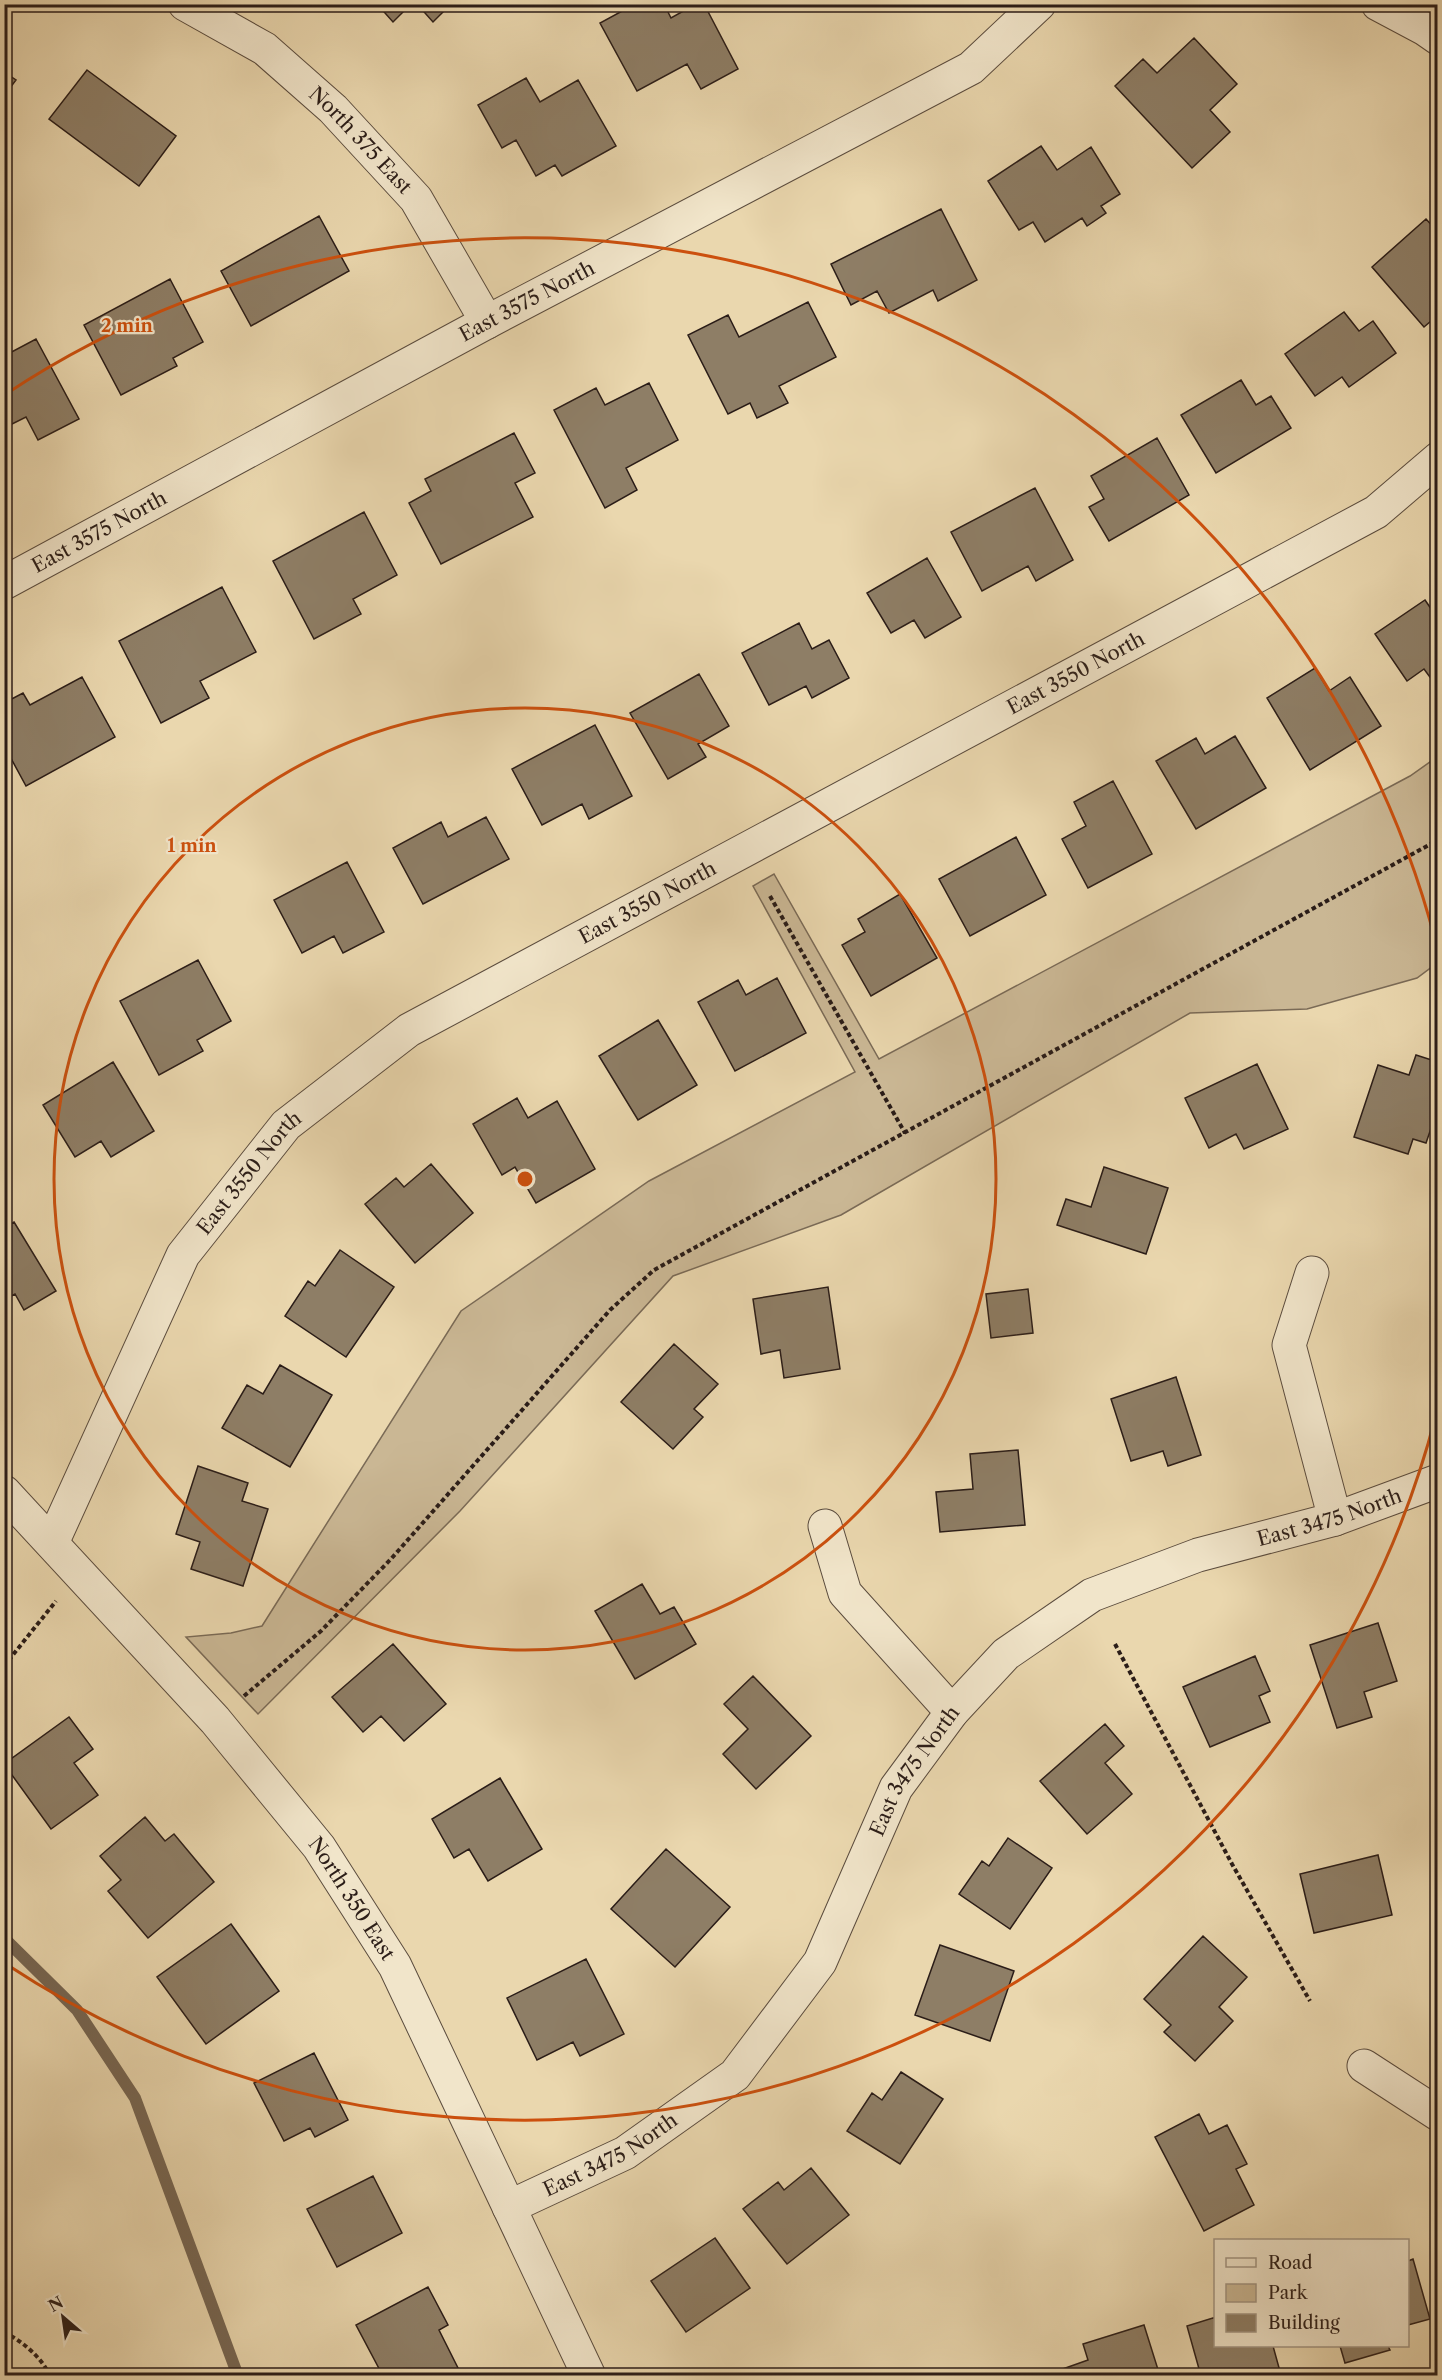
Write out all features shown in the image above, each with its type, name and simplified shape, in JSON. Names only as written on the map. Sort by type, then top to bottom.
[{"type":"street","name":"North 375 East","points":[[185,4],[266,49],[333,110],[416,199],[487,322]]},
{"type":"street","name":"East 3575 North","points":[[4,583],[487,322],[971,68],[1039,4]]},
{"type":"street","points":[[1378,4],[1433,25]]},
{"type":"street","name":"East 3550 North","points":[[52,1543],[183,1255],[286,1125],[409,1030],[1376,512],[1437,459]]},
{"type":"street","points":[[1312,1273],[1289,1345],[1335,1520]]},
{"type":"street","name":"East 3475 North","points":[[509,2207],[625,2153],[735,2075],[820,1962],[896,1788],[952,1712],[1006,1654],[1092,1595],[1198,1555],[1335,1520],[1437,1481]]},
{"type":"street","name":"North 350 East","points":[[4,1492],[215,1719],[319,1847],[395,1966],[589,2376]]},
{"type":"street","points":[[825,1526],[844,1593],[952,1712]]},
{"type":"street","points":[[1364,2066],[1437,2114]]},
{"type":"path","points":[[215,1719],[321,1631],[391,1559],[610,1310],[654,1270],[1437,840]]},
{"type":"path","points":[[770,896],[905,1133]]},
{"type":"path","points":[[4,1666],[78,1571]]},
{"type":"path","points":[[1115,1644],[1232,1864],[1310,2001]]},
{"type":"path","points":[[4,2333],[14,2336],[47,2367],[49,2376]]},
{"type":"green space","points":[[1437,757],[1437,963],[1417,978],[1307,1009],[1190,1013],[841,1215],[673,1276],[460,1511],[258,1714],[186,1637],[231,1633],[262,1626],[461,1311],[649,1181],[855,1072],[753,886],[774,874],[879,1059],[1410,776]]},
{"type":"building","points":[[377,4],[411,4],[393,22]]},
{"type":"building","points":[[417,4],[451,4],[433,22]]},
{"type":"building","points":[[635,4],[664,4],[671,18],[696,4],[704,4],[738,69],[701,89],[687,64],[637,91],[600,23]]},
{"type":"building","points":[[1194,38],[1237,84],[1210,110],[1230,132],[1192,168],[1115,86],[1143,59],[1157,73]]},
{"type":"building","points":[[87,70],[176,136],[139,186],[49,119]]},
{"type":"building","points":[[4,72],[16,80],[4,96]]},
{"type":"building","points":[[526,78],[540,102],[578,80],[616,146],[562,176],[555,165],[536,176],[516,140],[502,148],[478,105]]},
{"type":"building","points":[[1041,146],[1057,170],[1091,147],[1120,194],[1101,206],[1106,213],[1087,226],[1082,218],[1045,242],[1033,222],[1019,230],[988,181]]},
{"type":"building","points":[[941,209],[977,280],[938,301],[933,290],[889,313],[877,291],[851,305],[831,264]]},
{"type":"building","points":[[319,216],[349,271],[251,326],[221,271]]},
{"type":"building","points":[[1426,219],[1438,232],[1438,315],[1424,327],[1372,267]]},
{"type":"building","points":[[170,279],[203,342],[173,358],[177,366],[121,395],[84,325]]},
{"type":"building","points":[[808,302],[836,357],[779,386],[788,403],[757,418],[750,403],[728,414],[688,335],[728,315],[739,337]]},
{"type":"building","points":[[1344,312],[1359,331],[1373,321],[1396,353],[1349,387],[1342,377],[1315,396],[1285,354]]},
{"type":"building","points":[[36,339],[79,419],[38,440],[26,417],[4,428],[4,356]]},
{"type":"building","points":[[1241,380],[1256,405],[1271,396],[1291,428],[1216,473],[1181,415]]},
{"type":"building","points":[[649,383],[678,440],[626,468],[637,490],[605,508],[554,410],[596,388],[605,405]]},
{"type":"building","points":[[514,433],[535,473],[515,483],[533,517],[441,564],[409,503],[431,491],[425,479]]},
{"type":"building","points":[[1157,438],[1189,495],[1109,541],[1089,507],[1104,499],[1091,476]]},
{"type":"building","points":[[1035,488],[1073,560],[1036,581],[1028,566],[982,591],[951,532]]},
{"type":"building","points":[[364,512],[397,575],[353,599],[361,614],[314,639],[273,561]]},
{"type":"building","points":[[927,558],[961,617],[925,638],[914,620],[891,633],[867,593]]},
{"type":"building","points":[[222,587],[256,652],[200,681],[209,698],[161,723],[119,641]]},
{"type":"building","points":[[1425,600],[1436,616],[1438,615],[1438,688],[1424,669],[1407,681],[1375,634]]},
{"type":"building","points":[[799,623],[812,649],[829,640],[849,678],[812,698],[806,686],[769,705],[742,653]]},
{"type":"building","points":[[1315,668],[1329,691],[1350,677],[1381,726],[1310,770],[1267,698]]},
{"type":"building","points":[[699,674],[729,726],[698,744],[706,757],[668,779],[630,713]]},
{"type":"building","points":[[82,677],[115,737],[26,786],[7,751],[4,752],[4,703],[23,693],[30,705]]},
{"type":"building","points":[[595,725],[632,796],[589,819],[582,804],[542,825],[512,769]]},
{"type":"building","points":[[1235,736],[1266,788],[1196,829],[1156,761],[1196,738],[1205,754]]},
{"type":"building","points":[[1113,781],[1152,854],[1088,888],[1062,839],[1086,826],[1074,802]]},
{"type":"building","points":[[486,817],[509,859],[423,904],[393,848],[441,822],[448,837]]},
{"type":"building","points":[[1016,837],[1046,895],[970,936],[939,879]]},
{"type":"building","points":[[347,862],[384,932],[343,953],[334,936],[302,953],[274,900]]},
{"type":"building","points":[[900,894],[937,958],[871,996],[842,945],[865,932],[858,919]]},
{"type":"building","points":[[198,960],[231,1021],[197,1040],[203,1051],[159,1075],[120,1001]]},
{"type":"building","points":[[777,978],[806,1033],[735,1071],[698,1002],[738,980],[746,995]]},
{"type":"building","points":[[658,1020],[697,1085],[638,1120],[599,1056]]},
{"type":"building","points":[[1416,1055],[1438,1062],[1438,1108],[1426,1143],[1413,1139],[1408,1154],[1354,1137],[1378,1065],[1409,1075]]},
{"type":"building","points":[[113,1062],[154,1131],[111,1157],[101,1141],[75,1157],[43,1105]]},
{"type":"building","points":[[1257,1064],[1288,1129],[1244,1149],[1236,1134],[1209,1148],[1185,1098]]},
{"type":"building","points":[[517,1098],[528,1118],[557,1101],[595,1169],[536,1203],[515,1167],[502,1175],[473,1124]]},
{"type":"building","points":[[431,1164],[473,1213],[415,1263],[365,1204],[396,1178],[404,1187]]},
{"type":"building","points":[[1104,1167],[1168,1188],[1146,1254],[1057,1225],[1066,1199],[1091,1207]]},
{"type":"building","points":[[14,1222],[56,1291],[24,1310],[15,1294],[4,1300],[4,1228]]},
{"type":"building","points":[[340,1250],[394,1287],[346,1357],[285,1316],[308,1281],[315,1286]]},
{"type":"building","points":[[828,1287],[840,1369],[784,1378],[780,1350],[761,1354],[753,1299]]},
{"type":"building","points":[[1028,1289],[1033,1333],[991,1338],[986,1294]]},
{"type":"building","points":[[674,1344],[718,1384],[694,1409],[703,1417],[673,1449],[621,1402]]},
{"type":"building","points":[[280,1365],[332,1395],[290,1467],[222,1428],[247,1385],[263,1394]]},
{"type":"building","points":[[1176,1377],[1201,1455],[1168,1466],[1163,1451],[1131,1461],[1111,1399]]},
{"type":"building","points":[[1018,1450],[1025,1525],[940,1532],[936,1492],[973,1489],[970,1454]]},
{"type":"building","points":[[198,1466],[248,1483],[242,1501],[268,1509],[243,1586],[191,1569],[200,1542],[176,1534]]},
{"type":"building","points":[[642,1584],[660,1614],[674,1607],[696,1644],[635,1679],[595,1611]]},
{"type":"building","points":[[1378,1623],[1397,1681],[1364,1692],[1372,1717],[1337,1728],[1310,1645]]},
{"type":"building","points":[[393,1644],[446,1704],[404,1741],[381,1716],[363,1732],[332,1697]]},
{"type":"building","points":[[1255,1656],[1270,1691],[1259,1696],[1270,1722],[1210,1747],[1183,1687]]},
{"type":"building","points":[[753,1676],[811,1736],[756,1789],[723,1754],[748,1729],[724,1704]]},
{"type":"building","points":[[69,1717],[93,1749],[74,1763],[98,1795],[51,1829],[4,1764]]},
{"type":"building","points":[[1105,1724],[1124,1746],[1105,1763],[1132,1794],[1087,1834],[1040,1781]]},
{"type":"building","points":[[500,1778],[542,1849],[488,1881],[469,1849],[454,1858],[432,1819]]},
{"type":"building","points":[[145,1817],[165,1841],[174,1834],[214,1882],[148,1938],[108,1891],[121,1880],[100,1856]]},
{"type":"building","points":[[1008,1838],[1052,1868],[1010,1929],[959,1894],[982,1861],[989,1866]]},
{"type":"building","points":[[666,1849],[730,1907],[675,1967],[611,1909]]},
{"type":"building","points":[[1378,1855],[1392,1915],[1314,1933],[1300,1874]]},
{"type":"building","points":[[231,1924],[279,1991],[206,2044],[157,1977]]},
{"type":"building","points":[[1203,1936],[1247,1977],[1219,2007],[1233,2021],[1195,2061],[1164,2032],[1171,2025],[1144,1999]]},
{"type":"building","points":[[940,1945],[1014,1971],[990,2041],[915,2015]]},
{"type":"building","points":[[586,1959],[624,2034],[580,2056],[573,2042],[537,2060],[507,1998]]},
{"type":"building","points":[[314,2053],[348,2120],[315,2137],[310,2128],[284,2141],[254,2083]]},
{"type":"building","points":[[901,2072],[943,2099],[900,2164],[847,2131],[872,2093],[882,2100]]},
{"type":"building","points":[[1199,2114],[1209,2134],[1227,2125],[1247,2164],[1236,2169],[1254,2205],[1204,2231],[1155,2137]]},
{"type":"building","points":[[811,2168],[849,2215],[787,2264],[743,2209],[778,2182],[784,2190]]},
{"type":"building","points":[[373,2176],[402,2233],[337,2267],[307,2209]]},
{"type":"building","points":[[715,2238],[750,2288],[686,2332],[651,2281]]},
{"type":"building","points":[[1413,2259],[1430,2319],[1409,2325],[1409,2261]]},
{"type":"building","points":[[428,2287],[448,2325],[439,2330],[459,2370],[448,2376],[383,2376],[356,2325]]},
{"type":"building","points":[[1214,2318],[1214,2347],[1273,2347],[1281,2375],[1201,2376],[1187,2326]]},
{"type":"building","points":[[1144,2325],[1160,2376],[1043,2376],[1088,2360],[1083,2344]]},
{"type":"building","points":[[1340,2347],[1388,2347],[1390,2350],[1345,2363]]},
{"type":"waterway","points":[[4,1938],[77,2010],[135,2098],[238,2376]]}]
